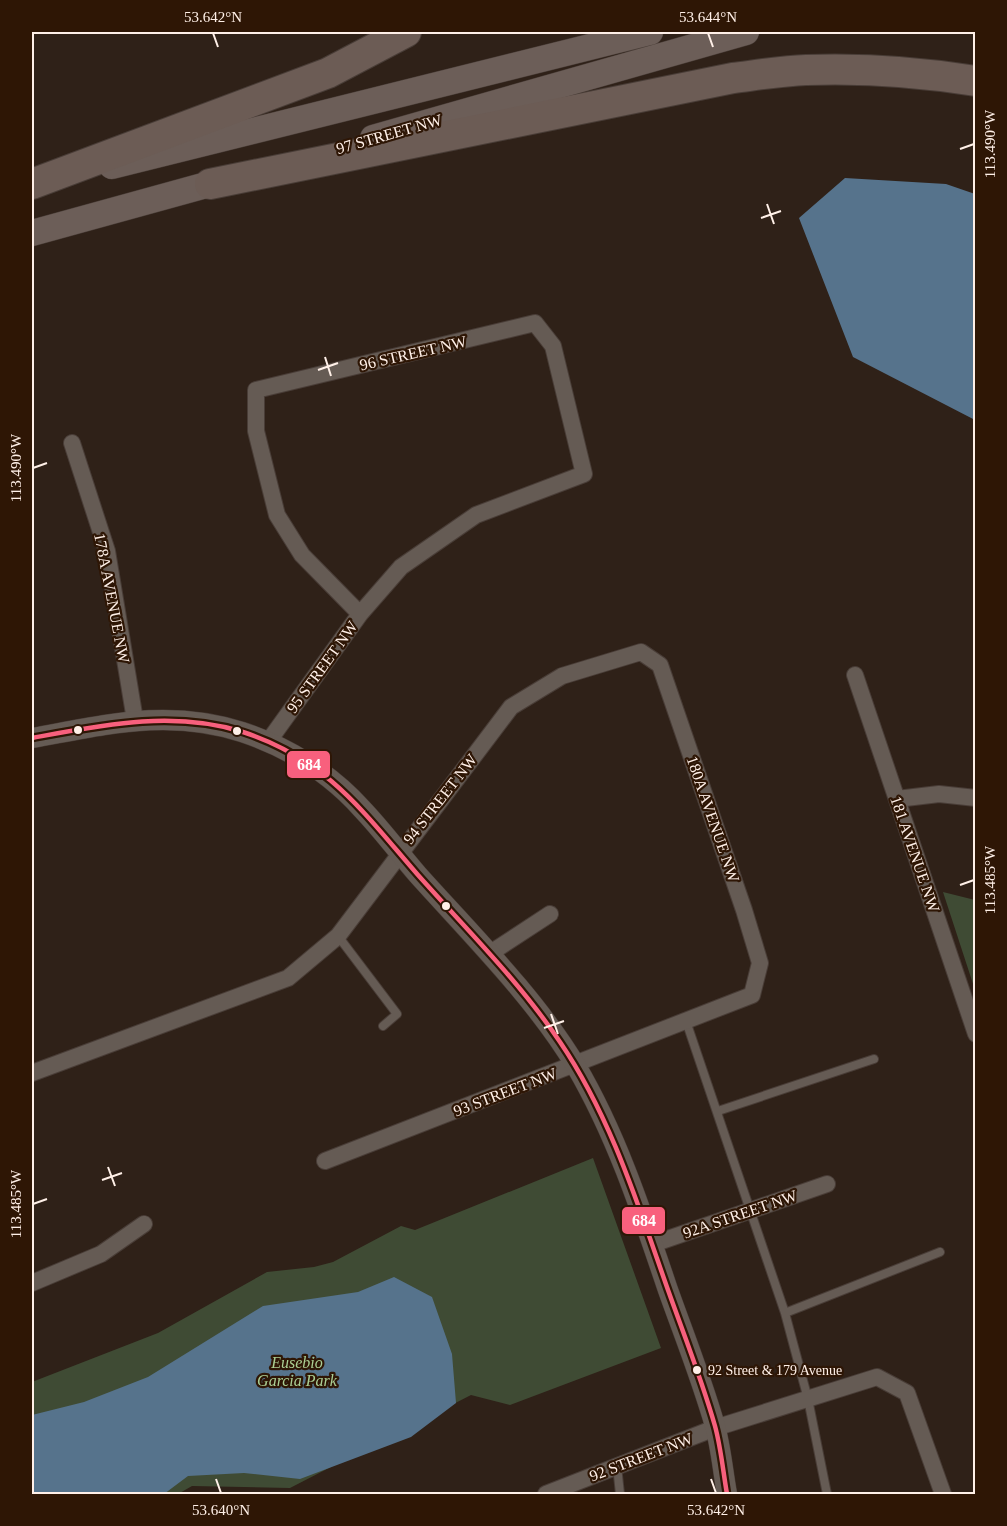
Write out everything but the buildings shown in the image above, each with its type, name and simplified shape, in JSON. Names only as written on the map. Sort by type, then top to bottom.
[{"type":"highway","points":[[32,185],[328,73],[406,32]]},
{"type":"highway","points":[[210,184],[733,78],[804,70],[858,70],[927,74],[975,81]]},
{"type":"main road","name":"97 STREET NW","points":[[32,185],[650,32]]},
{"type":"main road","name":"97 STREET NW","points":[[32,233],[746,32]]},
{"type":"street","name":"96 STREET NW","points":[[360,614],[302,555],[277,515],[256,430],[256,390],[535,324],[553,346],[584,474]]},
{"type":"street","name":"178A AVENUE NW","points":[[72,443],[107,551],[135,720]]},
{"type":"street","name":"95 STREET NW","points":[[268,742],[360,614],[401,567],[476,515],[584,474]]},
{"type":"street","name":"94 STREET NW","points":[[32,1073],[288,978],[338,936],[511,707],[562,676],[641,652]]},
{"type":"street","name":"180A AVENUE NW","points":[[641,652],[660,665],[744,910],[760,963],[752,995]]},
{"type":"street","name":"181 AVENUE NW","points":[[855,675],[975,1034]]},
{"type":"street","points":[[32,738],[135,720],[177,719],[210,724],[268,742],[302,759],[327,776],[362,808],[489,954],[542,1018],[575,1065],[606,1125],[653,1244],[715,1428],[727,1494]]},
{"type":"street","points":[[897,800],[939,794],[975,798]]},
{"type":"street","points":[[489,954],[550,914]]},
{"type":"street","name":"93 STREET NW","points":[[325,1161],[752,995]]},
{"type":"street","name":"92A STREET NW","points":[[653,1244],[827,1184]]},
{"type":"street","points":[[32,1283],[101,1254],[144,1224]]},
{"type":"street","name":"92 STREET NW","points":[[546,1494],[715,1428],[877,1377],[907,1393],[944,1494]]},
{"type":"lane","points":[[338,936],[397,1014],[383,1026]]},
{"type":"lane","points":[[686,1021],[785,1313],[808,1399],[827,1494]]},
{"type":"lane","points":[[718,1111],[874,1059]]},
{"type":"lane","points":[[785,1313],[940,1252]]},
{"type":"lane","points":[[617,1466],[620,1494]]},
{"type":"green space","points":[[943,892],[975,900],[975,990]]},
{"type":"green space","name":"Eusebio Garcia Park","points":[[593,1158],[661,1348],[510,1405],[471,1395],[290,1488],[192,1486],[178,1494],[32,1494],[32,1382],[158,1333],[267,1272],[314,1267],[333,1262],[401,1226],[415,1230]]},
{"type":"water","points":[[845,178],[946,184],[975,194],[975,420],[853,357],[799,218]]},
{"type":"water","points":[[394,1277],[432,1297],[452,1354],[456,1403],[411,1437],[300,1479],[244,1473],[188,1476],[164,1494],[32,1494],[32,1415],[84,1402],[148,1377],[263,1306],[358,1292]]},
{"type":"transit line","name":"684","points":[[32,738],[85,728],[138,722],[164,721],[217,725],[243,732],[298,757],[342,790],[361,809],[527,998],[560,1042],[594,1100],[622,1162],[704,1392],[717,1434],[727,1494]]},
{"type":"place","name":"92 Street & 179 Avenue","points":[[697,1370]]}]
